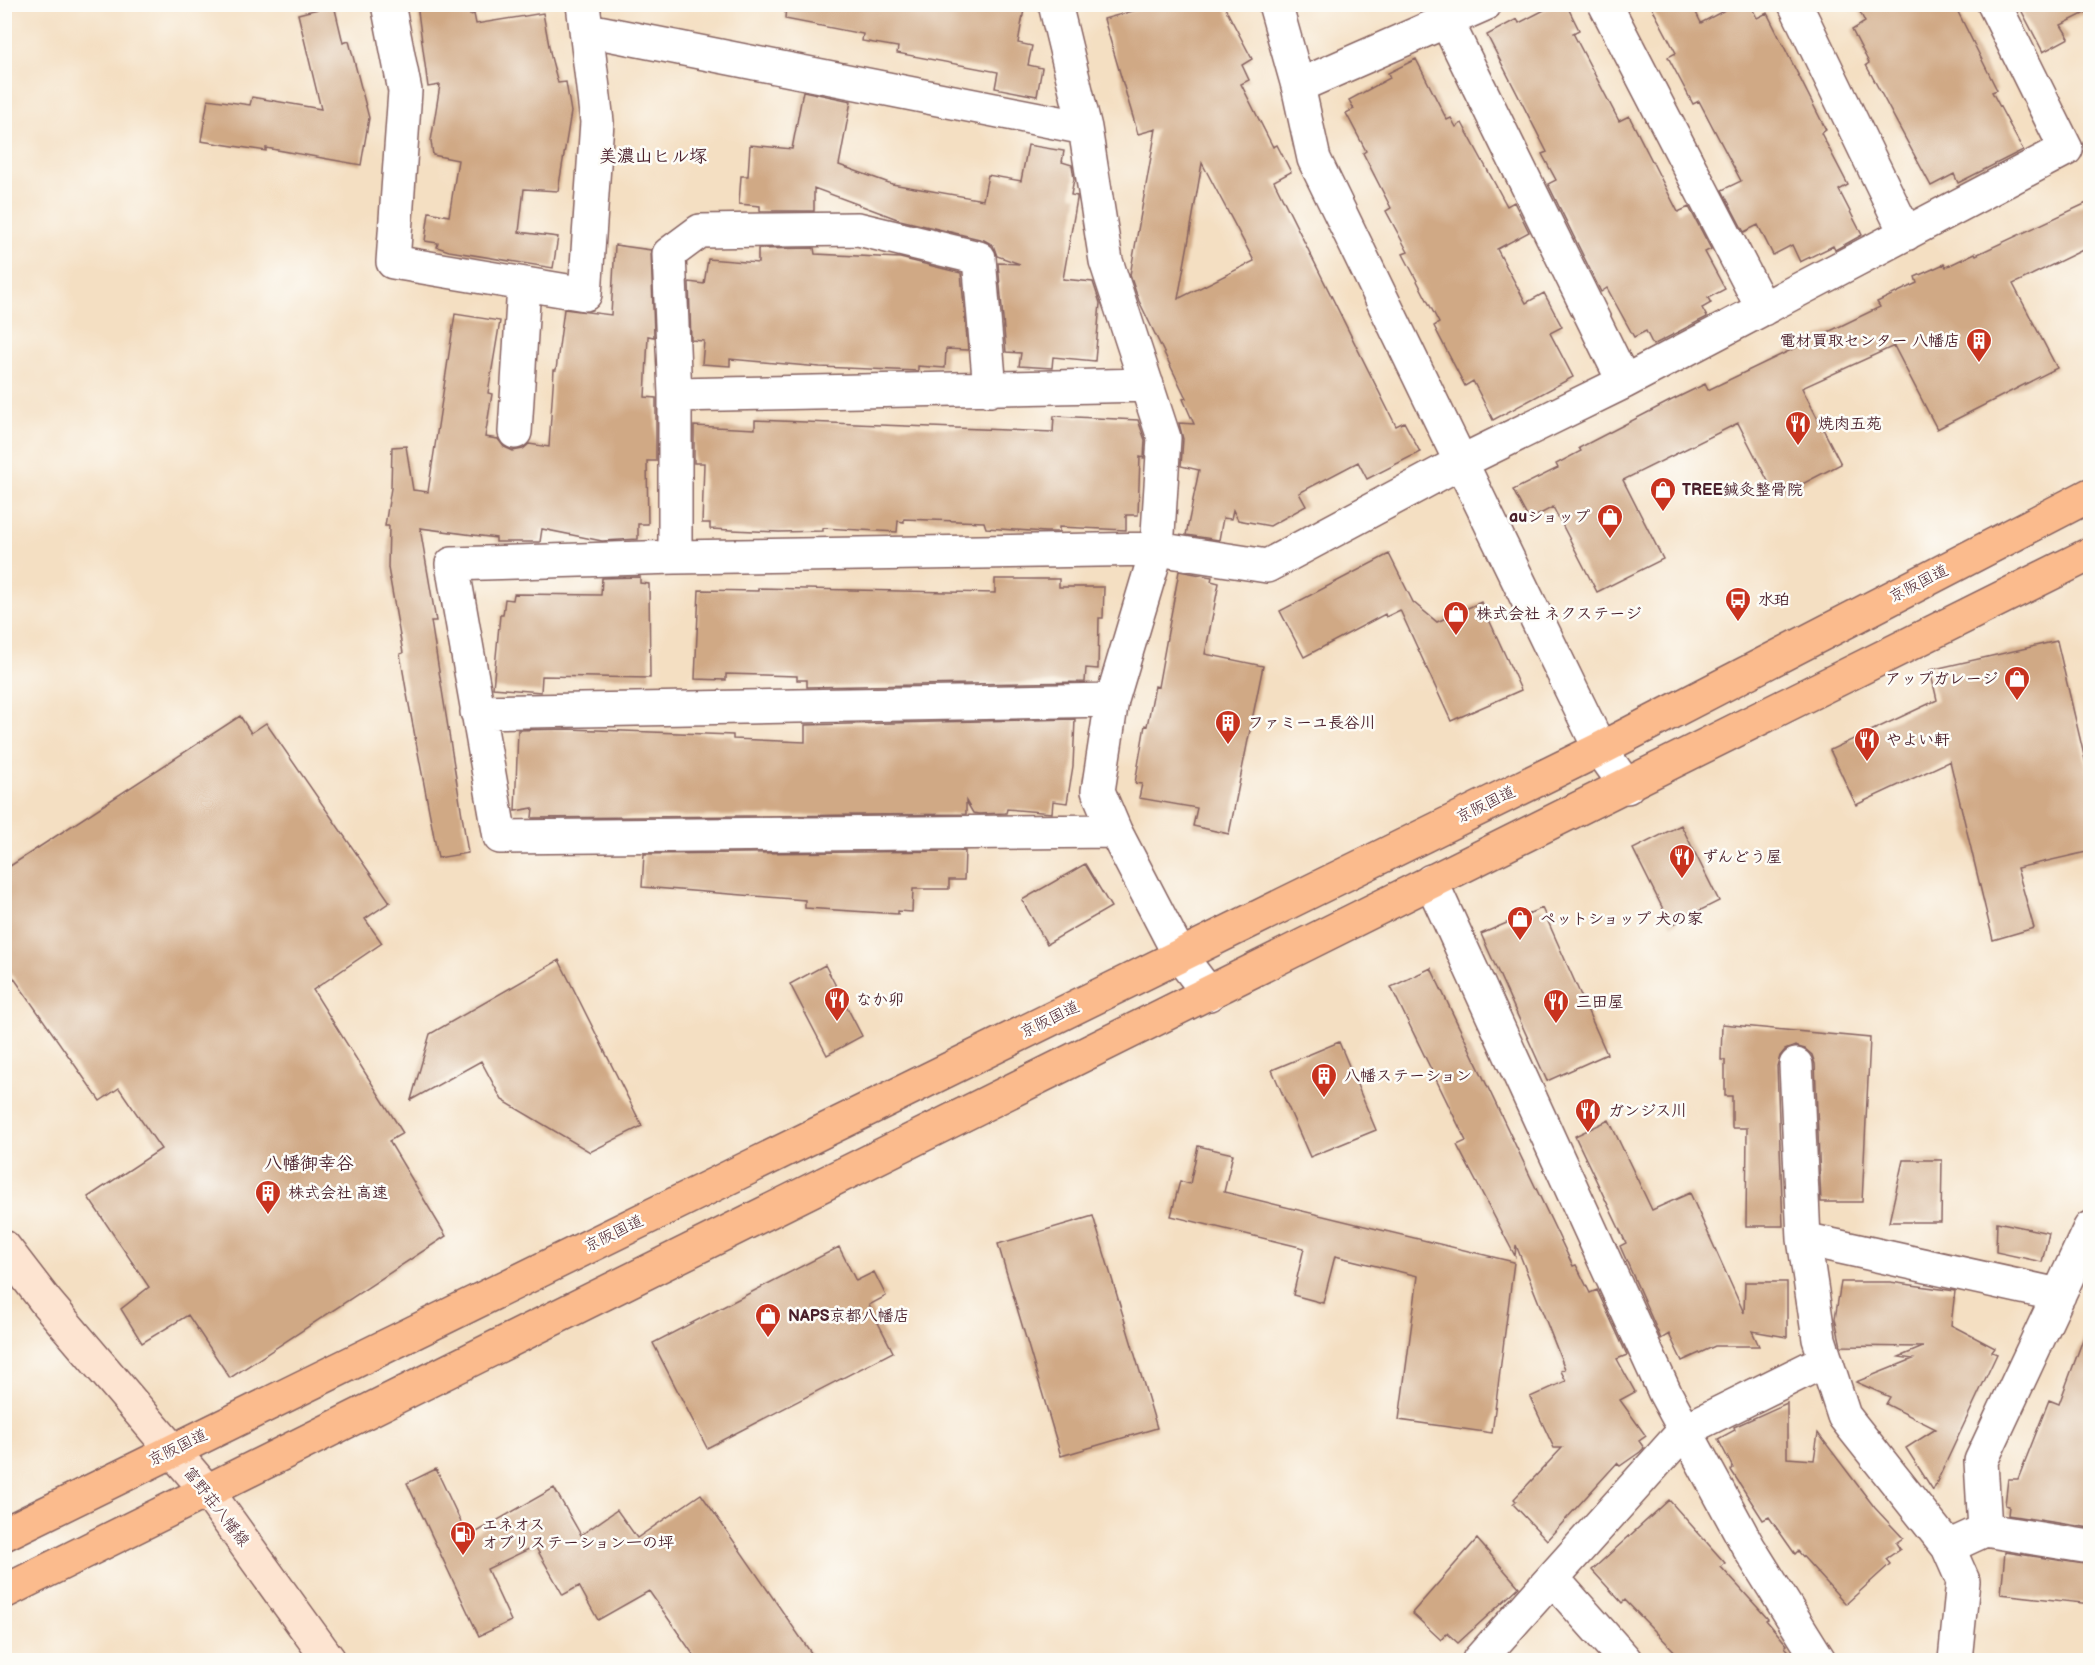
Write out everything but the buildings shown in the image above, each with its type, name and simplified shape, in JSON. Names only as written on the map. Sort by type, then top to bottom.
[{"type":"highway","name":"京阪国道","points":[[4,1534],[1600,749],[2091,495]]},
{"type":"highway","points":[[4,1592],[1209,994],[1431,881],[1627,787],[2091,554]]},
{"type":"main road","name":"富野荘八幡線","points":[[4,1247],[47,1303],[207,1491],[329,1660]]},
{"type":"street","points":[[388,4],[405,91],[393,262],[585,294],[597,122],[585,17],[1085,128]]},
{"type":"street","points":[[1055,4],[1085,128],[1106,261],[1164,438],[1157,549],[1112,700],[1098,791],[1115,831],[1180,956],[1209,994]]},
{"type":"street","points":[[1275,4],[1298,86],[1314,159],[1463,461],[1600,749],[1627,787]]},
{"type":"street","points":[[1298,86],[1485,4]]},
{"type":"street","points":[[1605,4],[1762,309]]},
{"type":"street","points":[[1795,4],[1906,234]]},
{"type":"street","points":[[1115,831],[500,837],[452,564],[675,557],[1157,549],[1267,566],[1463,461],[1624,382],[2066,149],[1994,4]]},
{"type":"street","points":[[1447,22],[1624,382]]},
{"type":"street","points":[[675,557],[675,395],[669,254],[700,231],[858,229],[979,258],[990,390]]},
{"type":"street","points":[[515,432],[524,285]]},
{"type":"street","points":[[675,395],[1147,385]]},
{"type":"street","points":[[477,712],[1112,700]]},
{"type":"street","points":[[1431,881],[1665,1393],[1749,1548],[1820,1660]]},
{"type":"street","points":[[1796,1065],[1804,1239],[1819,1339],[1844,1416],[1948,1547],[1963,1581],[1954,1660]]},
{"type":"street","points":[[1985,1530],[1981,1461],[2091,1228]]},
{"type":"street","points":[[1804,1239],[2059,1295]]},
{"type":"street","points":[[1479,1660],[1684,1430],[1826,1360]]},
{"type":"street","points":[[1948,1547],[1985,1530],[2091,1547]]},
{"type":"street","points":[[1553,1579],[1625,1660]]},
{"type":"place","name":"電材買取センター 八幡店","points":[[1979,364]]},
{"type":"place","name":"焼肉五苑","points":[[1798,447]]},
{"type":"place","name":"TREE鍼灸整骨院","points":[[1663,513]]},
{"type":"place","name":"auショップ","points":[[1610,540]]},
{"type":"place","name":"水珀","points":[[1738,623]]},
{"type":"place","name":"株式会社 ネクステージ","points":[[1456,637]]},
{"type":"place","name":"アップガレージ","points":[[2017,702]]},
{"type":"place","name":"ファミーユ長谷川","points":[[1228,746]]},
{"type":"place","name":"やよい軒","points":[[1867,763]]},
{"type":"place","name":"ずんどう屋","points":[[1682,880]]},
{"type":"place","name":"ペットショップ 犬の家","points":[[1520,942]]},
{"type":"place","name":"なか卯","points":[[837,1023]]},
{"type":"place","name":"三田屋","points":[[1556,1025]]},
{"type":"place","name":"八幡ステーション","points":[[1324,1099]]},
{"type":"place","name":"ガンジス川","points":[[1588,1134]]},
{"type":"place","name":"株式会社 高速","points":[[268,1216]]},
{"type":"place","name":"NAPS京都八幡店","points":[[768,1339]]},
{"type":"place","name":"エネオス オブリステーション一の坪","points":[[463,1557]]},
{"type":"district","name":"美濃山ヒル塚","points":[[653,156]]},
{"type":"district","name":"八幡御幸谷","points":[[309,1163]]}]
